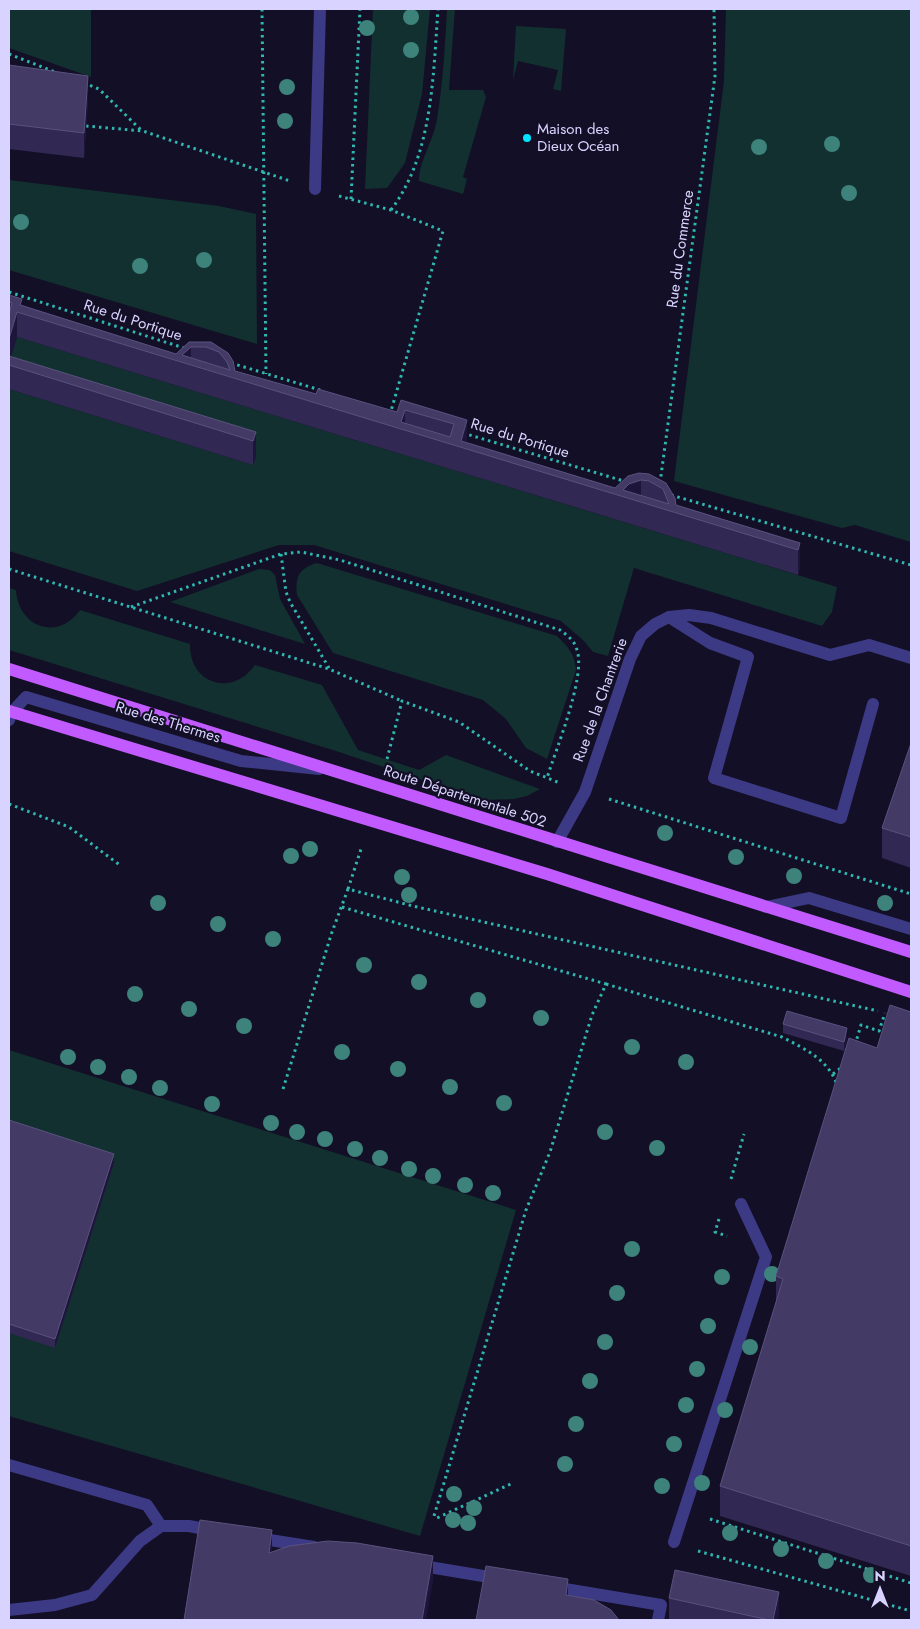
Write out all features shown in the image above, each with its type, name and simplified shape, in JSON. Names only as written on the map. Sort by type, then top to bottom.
[{"type":"main road","name":"Route Départementale 502","points":[[9,669],[911,952]]},
{"type":"main road","points":[[10,715],[547,874],[911,992]]},
{"type":"street","points":[[315,189],[320,9]]},
{"type":"street","name":"Rue de la Chantrerie","points":[[556,842],[585,792],[630,658],[641,636],[655,624],[669,617],[690,615],[712,618],[830,655],[869,645],[911,658]]},
{"type":"street","points":[[669,617],[710,644],[748,657],[714,778],[841,818],[874,704]]},
{"type":"street","name":"Rue des Thermes","points":[[10,715],[26,697],[241,761],[331,771]]},
{"type":"street","points":[[766,907],[809,898],[911,929]]},
{"type":"street","points":[[674,1542],[766,1257],[741,1204]]},
{"type":"street","points":[[9,1465],[147,1504],[161,1526]]},
{"type":"street","points":[[9,1610],[55,1605],[92,1595],[140,1541],[161,1526],[189,1526],[228,1533]]},
{"type":"street","points":[[248,1536],[327,1549]]},
{"type":"street","points":[[406,1563],[514,1581]]},
{"type":"street","points":[[543,1586],[661,1605],[658,1620]]},
{"type":"path","points":[[262,9],[266,374]]},
{"type":"path","points":[[350,199],[360,9]]},
{"type":"path","points":[[391,210],[404,193],[414,170],[430,104],[438,9]]},
{"type":"path","name":"Rue du Commerce","points":[[659,491],[714,76],[714,9]]},
{"type":"path","points":[[9,54],[63,75]]},
{"type":"path","points":[[81,82],[99,89],[143,131]]},
{"type":"path","points":[[86,126],[143,131],[315,189],[391,210],[443,231],[392,411]]},
{"type":"path","name":"Rue du Portique","points":[[9,292],[190,350]]},
{"type":"path","points":[[228,362],[328,393]]},
{"type":"path","points":[[382,408],[401,414]]},
{"type":"path","name":"Rue du Portique","points":[[458,431],[630,483]]},
{"type":"path","points":[[668,494],[911,564]]},
{"type":"path","points":[[131,607],[282,554],[301,552],[340,560],[560,630],[571,638],[577,649],[580,669],[547,778]]},
{"type":"path","points":[[282,554],[286,592],[290,602],[329,668]]},
{"type":"path","points":[[9,569],[329,668],[402,701],[459,722],[530,771],[547,778],[585,792],[911,894]]},
{"type":"path","points":[[387,759],[402,701]]},
{"type":"path","points":[[9,804],[69,827],[121,866]]},
{"type":"path","points":[[283,1089],[328,942],[342,907],[362,846]]},
{"type":"path","points":[[348,889],[413,906],[894,1016]]},
{"type":"path","points":[[342,907],[606,984],[592,1016],[550,1152],[526,1210],[434,1516],[437,1518],[512,1483]]},
{"type":"path","points":[[852,1052],[861,1025],[879,1031],[885,1013]]},
{"type":"path","points":[[833,1074],[844,1065]]},
{"type":"path","points":[[707,1518],[911,1582]]},
{"type":"path","points":[[674,1542],[696,1551],[911,1611]]},
{"type":"green space","points":[[9,9],[91,9],[91,77],[9,48]]},
{"type":"green space","points":[[373,9],[430,9],[422,94],[405,163],[387,188],[365,189]]},
{"type":"green space","points":[[447,9],[455,9],[449,90],[483,90],[486,97],[463,177],[467,179],[463,194],[419,181],[421,167],[437,119],[445,51]]},
{"type":"green space","points":[[726,9],[911,9],[911,542],[855,525],[842,528],[674,481],[724,81]]},
{"type":"green space","points":[[516,26],[566,29],[561,91],[553,89],[558,70],[518,61],[513,80]]},
{"type":"green space","points":[[9,180],[219,206],[256,214],[257,344],[9,270]]},
{"type":"green space","points":[[17,337],[837,587],[832,612],[822,626],[634,568],[608,656],[593,652],[584,641],[561,621],[314,545],[279,545],[137,591],[9,551],[9,389],[253,465],[256,457],[9,364]]},
{"type":"green space","points":[[317,563],[557,636],[570,651],[576,670],[547,759],[526,748],[506,719],[483,700],[333,653],[297,595],[299,574]]},
{"type":"green space","points":[[259,569],[270,570],[275,575],[280,599],[305,644],[170,602]]},
{"type":"green space","points":[[9,588],[16,590],[18,603],[24,613],[31,621],[40,626],[61,626],[71,620],[80,610],[190,644],[192,658],[197,669],[204,677],[214,682],[225,683],[235,681],[246,675],[255,665],[322,685],[358,750],[419,770],[446,755],[540,789],[527,796],[514,799],[482,800],[336,751],[9,650]]},
{"type":"green space","points":[[9,1050],[516,1210],[420,1536],[9,1416]]},
{"type":"building","points":[[9,65],[88,76],[84,133],[9,124]]},
{"type":"building","points":[[9,295],[22,299],[20,305],[176,354],[189,342],[211,342],[228,353],[233,361],[235,371],[316,394],[318,389],[397,412],[401,400],[467,420],[461,441],[615,488],[628,476],[639,473],[649,474],[666,483],[675,498],[676,505],[800,543],[798,550],[17,312],[9,339],[9,314],[12,303],[9,302]],"holes":[[[191,347],[206,347],[219,352],[227,362],[230,370],[182,355]],[[405,410],[454,424],[450,437],[401,422]],[[641,480],[649,481],[663,489],[669,504],[623,490],[629,484]]]},
{"type":"building","points":[[9,356],[256,432],[253,441],[9,365]]},
{"type":"building","points":[[911,743],[911,837],[882,828]]},
{"type":"building","points":[[890,1005],[911,1012],[911,1546],[720,1486],[783,1279],[776,1276],[849,1038],[877,1048]]},
{"type":"building","points":[[787,1011],[847,1028],[844,1042],[783,1024]]},
{"type":"building","points":[[9,1120],[114,1154],[55,1339],[9,1324]]},
{"type":"building","points":[[200,1520],[272,1530],[269,1553],[289,1546],[328,1541],[357,1543],[433,1556],[422,1620],[184,1620]]},
{"type":"building","points":[[486,1566],[568,1579],[566,1595],[594,1600],[611,1610],[619,1620],[476,1620]]},
{"type":"building","points":[[675,1570],[779,1592],[773,1620],[669,1598]]},
{"type":"place","name":"Maison des Dieux Océan","points":[[527,138]]}]
